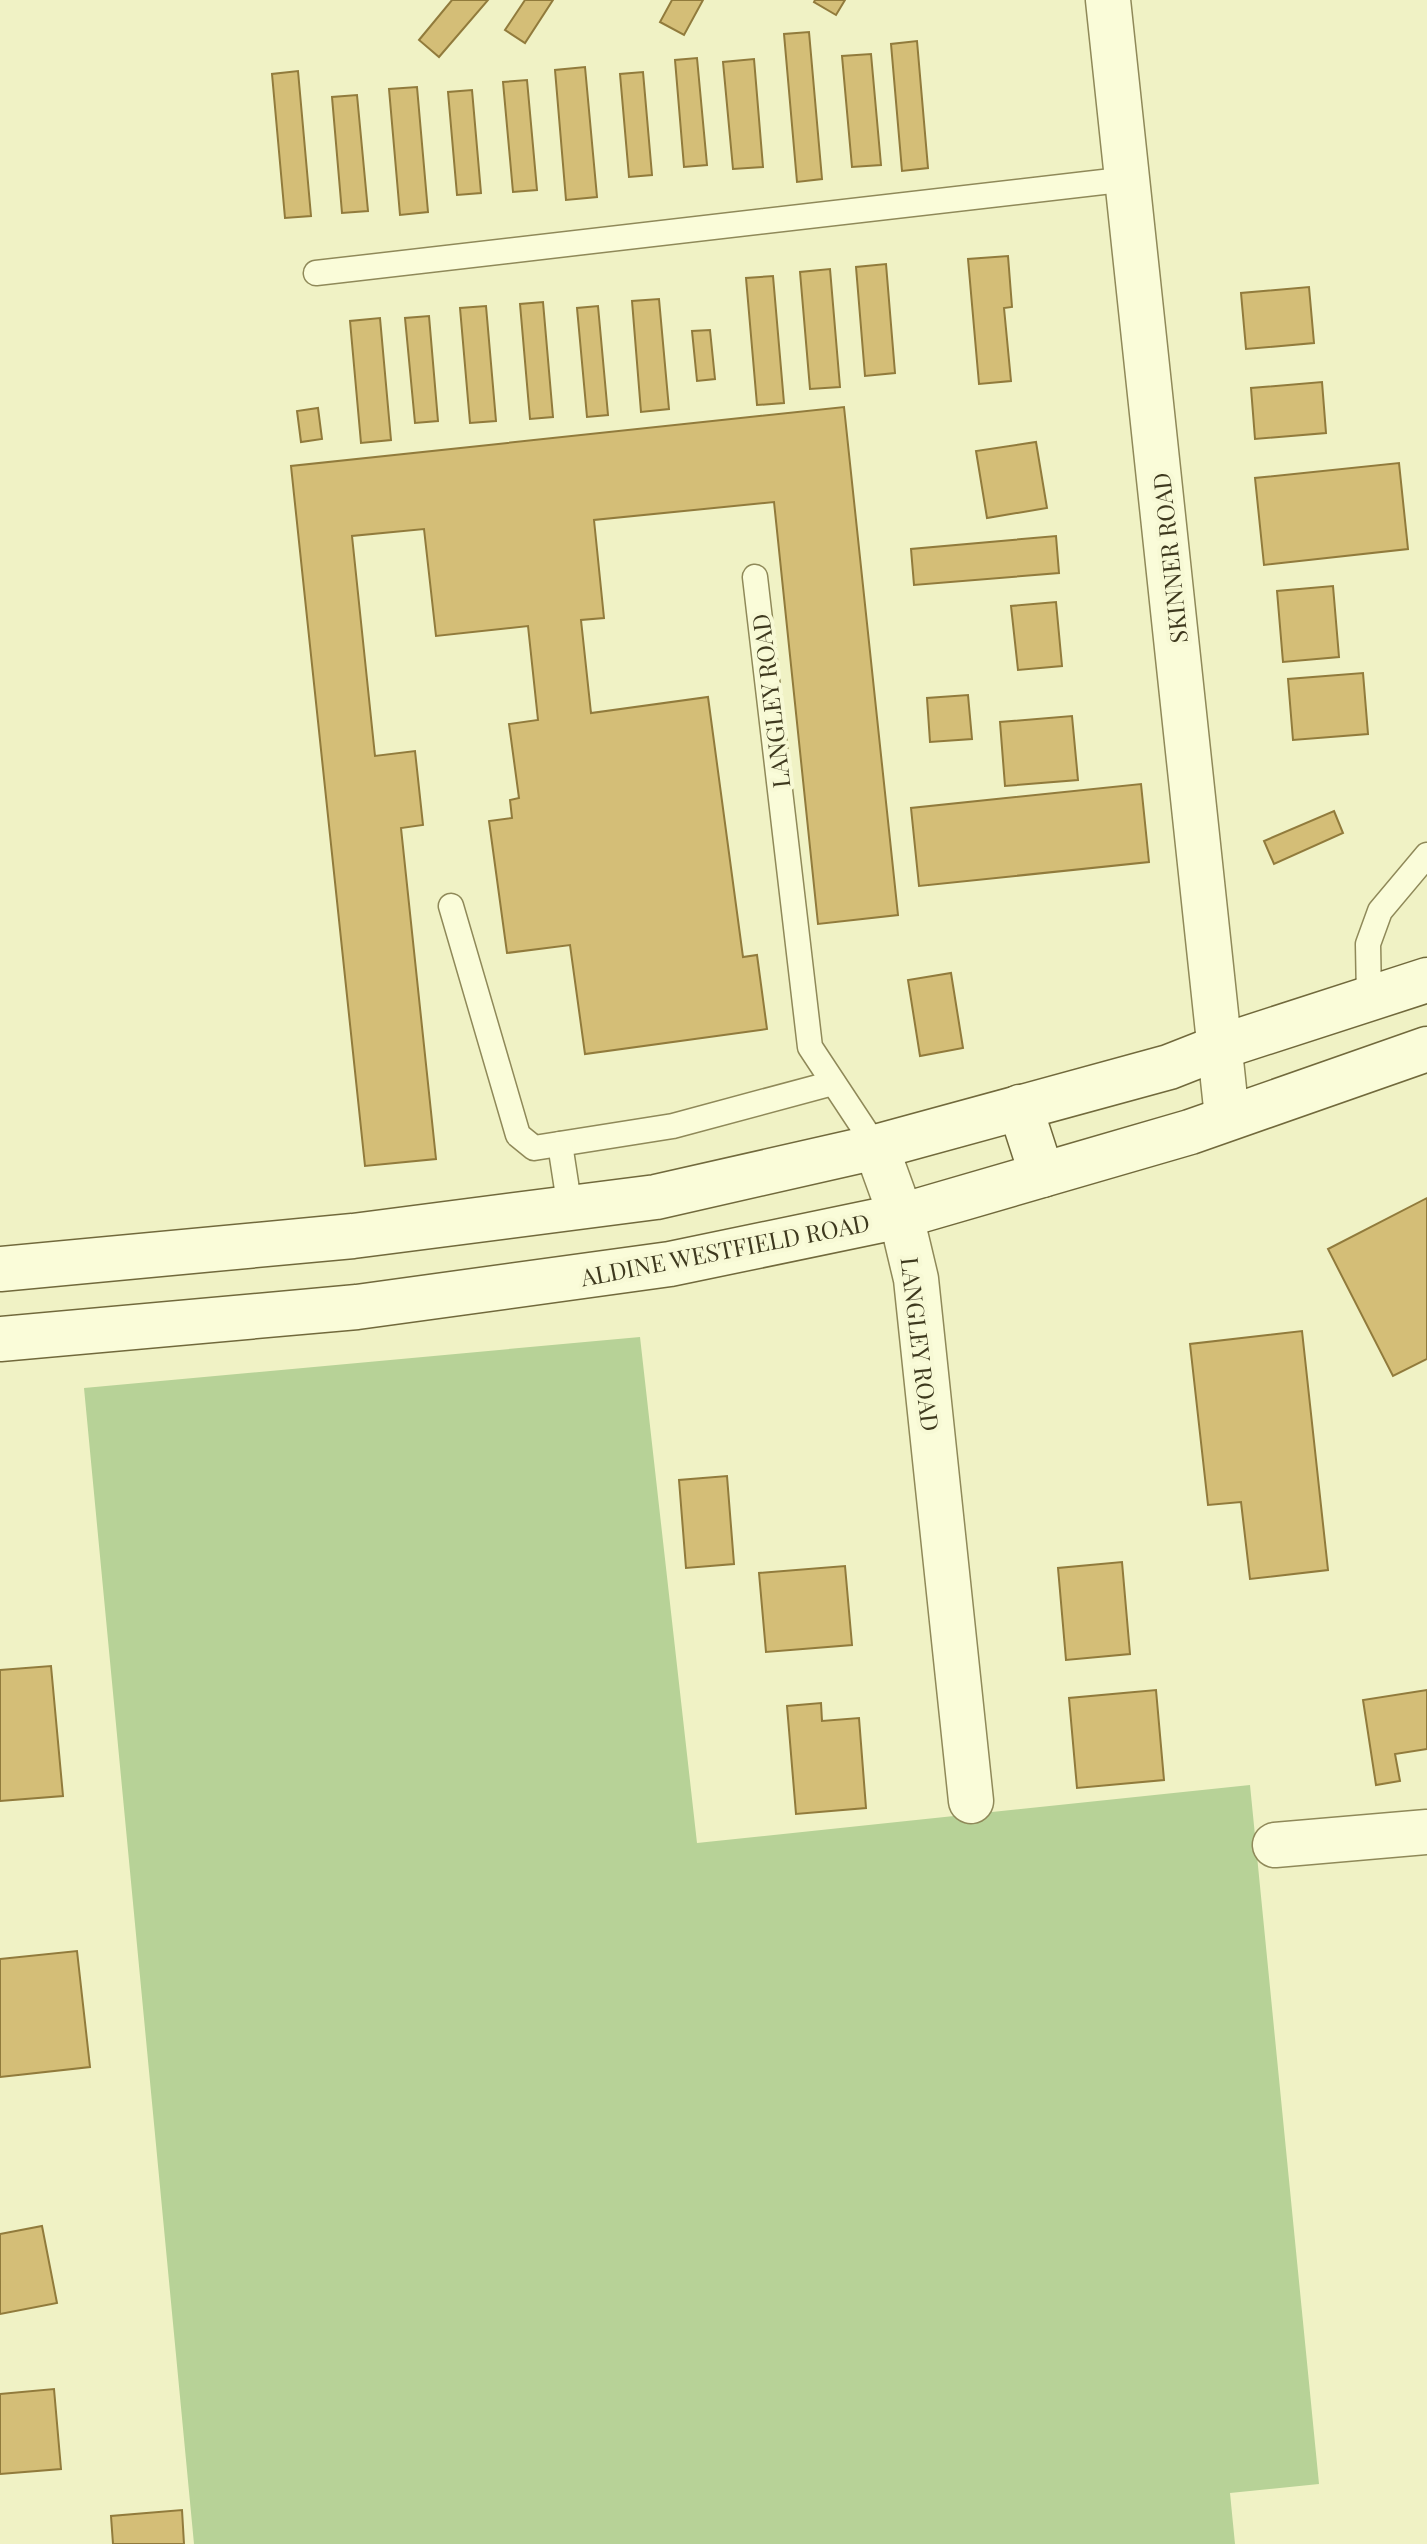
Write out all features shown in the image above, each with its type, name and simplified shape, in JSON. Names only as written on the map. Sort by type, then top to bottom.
[{"type":"main road","name":"SKINNER ROAD","points":[[1108,0],[1227,1117]]},
{"type":"main road","points":[[0,1269],[353,1236],[656,1197],[876,1147],[1169,1067],[1220,1047],[1427,980]]},
{"type":"main road","name":"ALDINE WESTFIELD ROAD","points":[[0,1339],[357,1307],[670,1264],[901,1216],[1190,1132],[1427,1049]]},
{"type":"main road","points":[[1020,1107],[1042,1175]]},
{"type":"main road","name":"LANGLEY ROAD","points":[[876,1147],[901,1216],[916,1279],[971,1801]]},
{"type":"main road","points":[[353,1236],[357,1307]]},
{"type":"main road","points":[[1275,1845],[1427,1832]]},
{"type":"lane","points":[[316,273],[1129,179]]},
{"type":"lane","name":"LANGLEY ROAD","points":[[755,577],[810,1047],[876,1147]]},
{"type":"lane","points":[[1369,998],[1368,944],[1380,911],[1427,855]]},
{"type":"lane","points":[[451,906],[518,1135],[534,1148],[673,1126],[833,1083]]},
{"type":"lane","points":[[560,1144],[570,1209]]},
{"type":"green space","points":[[640,1337],[697,1843],[1250,1785],[1319,2484],[1230,2493],[1235,2544],[194,2544],[84,1388]]},
{"type":"building","points":[[452,0],[488,0],[439,57],[419,40]]},
{"type":"building","points":[[525,0],[553,0],[525,43],[505,30]]},
{"type":"building","points":[[672,0],[703,0],[684,35],[660,22]]},
{"type":"building","points":[[815,0],[845,0],[836,15]]},
{"type":"building","points":[[809,32],[822,179],[797,182],[784,34]]},
{"type":"building","points":[[917,41],[928,168],[902,171],[891,44]]},
{"type":"building","points":[[871,54],[881,165],[852,167],[842,56]]},
{"type":"building","points":[[697,58],[707,165],[684,167],[675,60]]},
{"type":"building","points":[[754,59],[763,167],[733,169],[723,62]]},
{"type":"building","points":[[585,67],[597,197],[566,200],[555,70]]},
{"type":"building","points":[[298,71],[311,216],[285,218],[272,74]]},
{"type":"building","points":[[643,72],[652,175],[629,177],[620,74]]},
{"type":"building","points":[[527,80],[537,190],[513,192],[503,82]]},
{"type":"building","points":[[417,87],[428,212],[400,215],[389,89]]},
{"type":"building","points":[[472,90],[481,193],[457,195],[448,92]]},
{"type":"building","points":[[357,95],[368,211],[342,213],[332,97]]},
{"type":"building","points":[[1008,256],[1012,307],[1004,308],[1011,381],[979,384],[968,259]]},
{"type":"building","points":[[886,264],[895,373],[865,376],[856,267]]},
{"type":"building","points":[[830,269],[840,387],[810,389],[800,272]]},
{"type":"building","points":[[773,276],[784,403],[757,405],[746,278]]},
{"type":"building","points":[[1309,287],[1314,343],[1246,349],[1241,293]]},
{"type":"building","points":[[659,299],[669,409],[641,412],[632,301]]},
{"type":"building","points":[[543,302],[553,417],[530,419],[520,304]]},
{"type":"building","points":[[486,306],[496,421],[470,423],[460,308]]},
{"type":"building","points":[[598,306],[608,415],[587,417],[577,308]]},
{"type":"building","points":[[429,316],[438,421],[415,423],[405,318]]},
{"type":"building","points":[[380,318],[391,440],[361,443],[350,321]]},
{"type":"building","points":[[710,330],[715,379],[697,381],[692,331]]},
{"type":"building","points":[[1322,382],[1326,433],[1255,439],[1251,388]]},
{"type":"building","points":[[844,407],[898,915],[818,924],[774,502],[594,520],[604,618],[581,620],[591,713],[708,697],[743,957],[757,955],[767,1029],[585,1054],[570,945],[507,953],[489,821],[512,818],[510,800],[519,798],[509,724],[538,720],[528,626],[436,636],[424,529],[352,536],[375,756],[415,751],[423,825],[401,828],[436,1159],[365,1166],[291,466]]},
{"type":"building","points":[[318,408],[322,439],[301,442],[297,411]]},
{"type":"building","points":[[1036,442],[1047,508],[987,518],[976,451]]},
{"type":"building","points":[[1399,463],[1408,549],[1264,565],[1255,478]]},
{"type":"building","points":[[1056,536],[1059,573],[914,585],[911,549]]},
{"type":"building","points":[[1333,586],[1339,657],[1283,662],[1277,591]]},
{"type":"building","points":[[1056,602],[1062,666],[1018,670],[1011,606]]},
{"type":"building","points":[[1363,673],[1368,734],[1293,740],[1288,679]]},
{"type":"building","points":[[968,695],[972,739],[930,742],[927,698]]},
{"type":"building","points":[[1072,716],[1078,780],[1005,786],[1000,722]]},
{"type":"building","points":[[1141,784],[1149,862],[919,886],[911,808]]},
{"type":"building","points":[[1334,811],[1343,833],[1274,864],[1264,841]]},
{"type":"building","points":[[951,973],[963,1048],[920,1056],[908,980]]},
{"type":"building","points":[[1427,1198],[1427,1359],[1393,1376],[1328,1249]]},
{"type":"building","points":[[1302,1331],[1328,1570],[1250,1579],[1241,1502],[1208,1505],[1190,1344]]},
{"type":"building","points":[[727,1476],[734,1564],[686,1568],[679,1480]]},
{"type":"building","points":[[1122,1562],[1130,1654],[1066,1660],[1058,1568]]},
{"type":"building","points":[[845,1566],[852,1645],[766,1652],[759,1573]]},
{"type":"building","points":[[51,1666],[63,1796],[0,1801],[0,1670]]},
{"type":"building","points":[[1156,1690],[1164,1780],[1077,1788],[1069,1698]]},
{"type":"building","points":[[1427,1690],[1427,1749],[1395,1754],[1400,1781],[1376,1785],[1363,1700]]},
{"type":"building","points":[[821,1703],[822,1721],[859,1718],[866,1808],[796,1814],[787,1706]]},
{"type":"building","points":[[77,1951],[90,2067],[0,2077],[0,1959]]},
{"type":"building","points":[[42,2226],[57,2303],[0,2314],[0,2234]]},
{"type":"building","points":[[54,2389],[61,2469],[0,2474],[0,2394]]},
{"type":"building","points":[[182,2510],[184,2544],[113,2544],[111,2516]]}]
